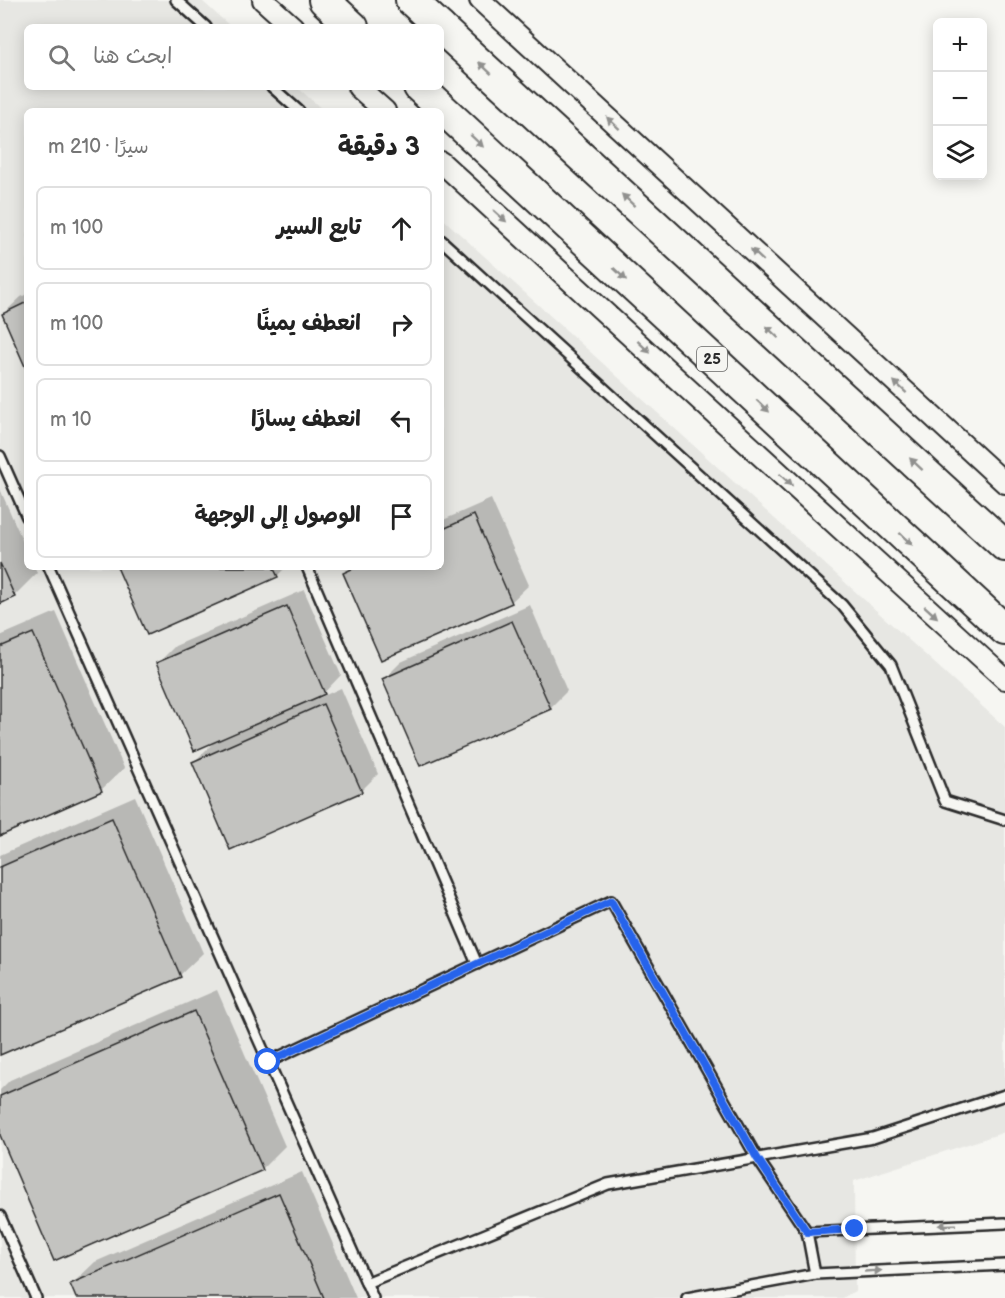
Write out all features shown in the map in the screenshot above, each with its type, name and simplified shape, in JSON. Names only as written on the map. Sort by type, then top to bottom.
[{"type":"main road","points":[[324,0],[350,24]]},
{"type":"main road","points":[[444,37],[1005,546]]},
{"type":"main road","name":"25","points":[[422,90],[442,108]]},
{"type":"main road","name":"25","points":[[444,110],[1005,630]]},
{"type":"street","points":[[263,0],[290,24]]},
{"type":"street","points":[[480,0],[1005,483]]},
{"type":"street","points":[[361,90],[382,108]]},
{"type":"street","points":[[444,165],[1005,680]]},
{"type":"lane","points":[[176,0],[203,24]]},
{"type":"lane","points":[[275,90],[295,108]]},
{"type":"lane","points":[[444,243],[842,605],[891,665],[945,801],[1005,820]]},
{"type":"lane","points":[[0,456],[24,510]]},
{"type":"lane","points":[[50,570],[373,1298]]},
{"type":"lane","points":[[308,570],[477,964]]},
{"type":"lane","points":[[268,1062],[611,901],[757,1158],[807,1232],[815,1274]]},
{"type":"lane","points":[[366,1283],[608,1184],[873,1138],[1005,1095]]},
{"type":"lane","points":[[0,1216],[36,1298]]},
{"type":"lane","points":[[807,1232],[1005,1222]]},
{"type":"lane","points":[[687,1298],[815,1274],[1005,1265]]},
{"type":"shaded area","points":[[0,0],[201,0],[228,24],[24,24],[24,90],[300,90],[321,108],[24,108],[24,570],[444,570],[444,220],[1005,727],[1005,1132],[854,1181],[855,1291],[842,1298],[0,1298]]},
{"type":"building","points":[[24,303],[24,364],[2,314]]},
{"type":"building","points":[[474,515],[512,603],[381,660],[343,573],[350,570],[444,570],[444,529]]},
{"type":"building","points":[[0,563],[15,597],[0,604]]},
{"type":"building","points":[[118,570],[274,570],[278,577],[147,635]]},
{"type":"building","points":[[287,606],[325,694],[194,751],[156,663]]},
{"type":"building","points":[[512,621],[551,709],[420,766],[382,679]]},
{"type":"building","points":[[33,633],[102,791],[0,836],[0,647]]},
{"type":"building","points":[[323,704],[362,792],[230,850],[192,762]]},
{"type":"building","points":[[112,818],[181,977],[0,1055],[0,867]]},
{"type":"building","points":[[194,1011],[263,1170],[54,1261],[0,1135],[0,1096]]},
{"type":"building","points":[[279,1193],[324,1298],[76,1298],[70,1284]]},
{"type":"route","points":[[268,1062],[611,901],[757,1158],[807,1232],[855,1229]]}]
